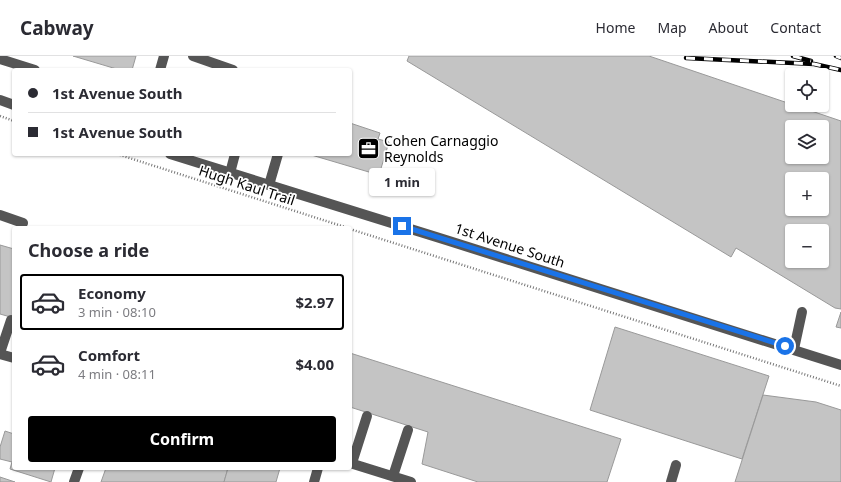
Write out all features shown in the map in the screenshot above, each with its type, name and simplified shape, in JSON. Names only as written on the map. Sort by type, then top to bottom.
[{"type":"street","points":[[161,68],[164,56]]},
{"type":"street","points":[[193,56],[227,68]]},
{"type":"street","points":[[0,59],[29,68]]},
{"type":"street","points":[[0,100],[12,104]]},
{"type":"street","name":"1st Avenue South","points":[[176,156],[841,365]]},
{"type":"street","points":[[230,173],[234,156]]},
{"type":"street","points":[[269,185],[277,156]]},
{"type":"street","points":[[0,215],[23,223]]},
{"type":"street","points":[[794,349],[802,312]]},
{"type":"street","points":[[12,320],[0,353],[12,357]]},
{"type":"street","points":[[352,460],[367,416]]},
{"type":"street","points":[[393,476],[408,430]]},
{"type":"street","points":[[352,463],[380,477],[393,476],[411,482]]},
{"type":"street","points":[[670,482],[676,465]]},
{"type":"street","points":[[74,482],[78,470]]},
{"type":"street","points":[[314,482],[317,470]]},
{"type":"path","points":[[0,116],[12,120]]},
{"type":"path","name":"Hugh Kaul Trail","points":[[123,156],[343,226]]},
{"type":"path","name":"Hugh Kaul Trail","points":[[352,229],[841,386]]},
{"type":"building","points":[[73,56],[136,56],[133,68],[113,68]]},
{"type":"building","points":[[409,56],[649,56],[785,102],[785,112],[814,112],[841,121],[841,309],[835,308],[736,248],[731,257],[407,61]]},
{"type":"building","name":"Cohen Carnaggio Reynolds","points":[[352,124],[380,133],[378,139],[389,142],[379,175],[315,156],[352,156]]},
{"type":"building","points":[[0,245],[12,248],[12,317],[0,314]]},
{"type":"building","points":[[841,312],[841,328],[836,327]]},
{"type":"building","points":[[615,327],[769,376],[742,459],[590,410]]},
{"type":"building","points":[[352,354],[621,439],[607,482],[478,482],[422,464],[428,432],[352,408]]},
{"type":"building","points":[[763,395],[816,402],[841,410],[841,482],[735,482]]},
{"type":"building","points":[[5,431],[12,433],[12,462],[0,459],[0,447]]},
{"type":"building","points":[[13,470],[54,470],[51,482]]},
{"type":"building","points":[[105,470],[227,470],[224,482],[101,482]]},
{"type":"building","points":[[227,470],[279,470],[276,482],[224,482]]},
{"type":"building","points":[[0,477],[15,482],[0,482]]},
{"type":"railway","points":[[793,56],[811,61]]},
{"type":"railway","points":[[836,56],[841,58]]},
{"type":"railway","points":[[686,58],[814,64],[841,70]]},
{"type":"place","name":"Cohen Carnaggio Reynolds","points":[[368,148]]},
{"type":"route","points":[[402,226],[785,346]]}]
